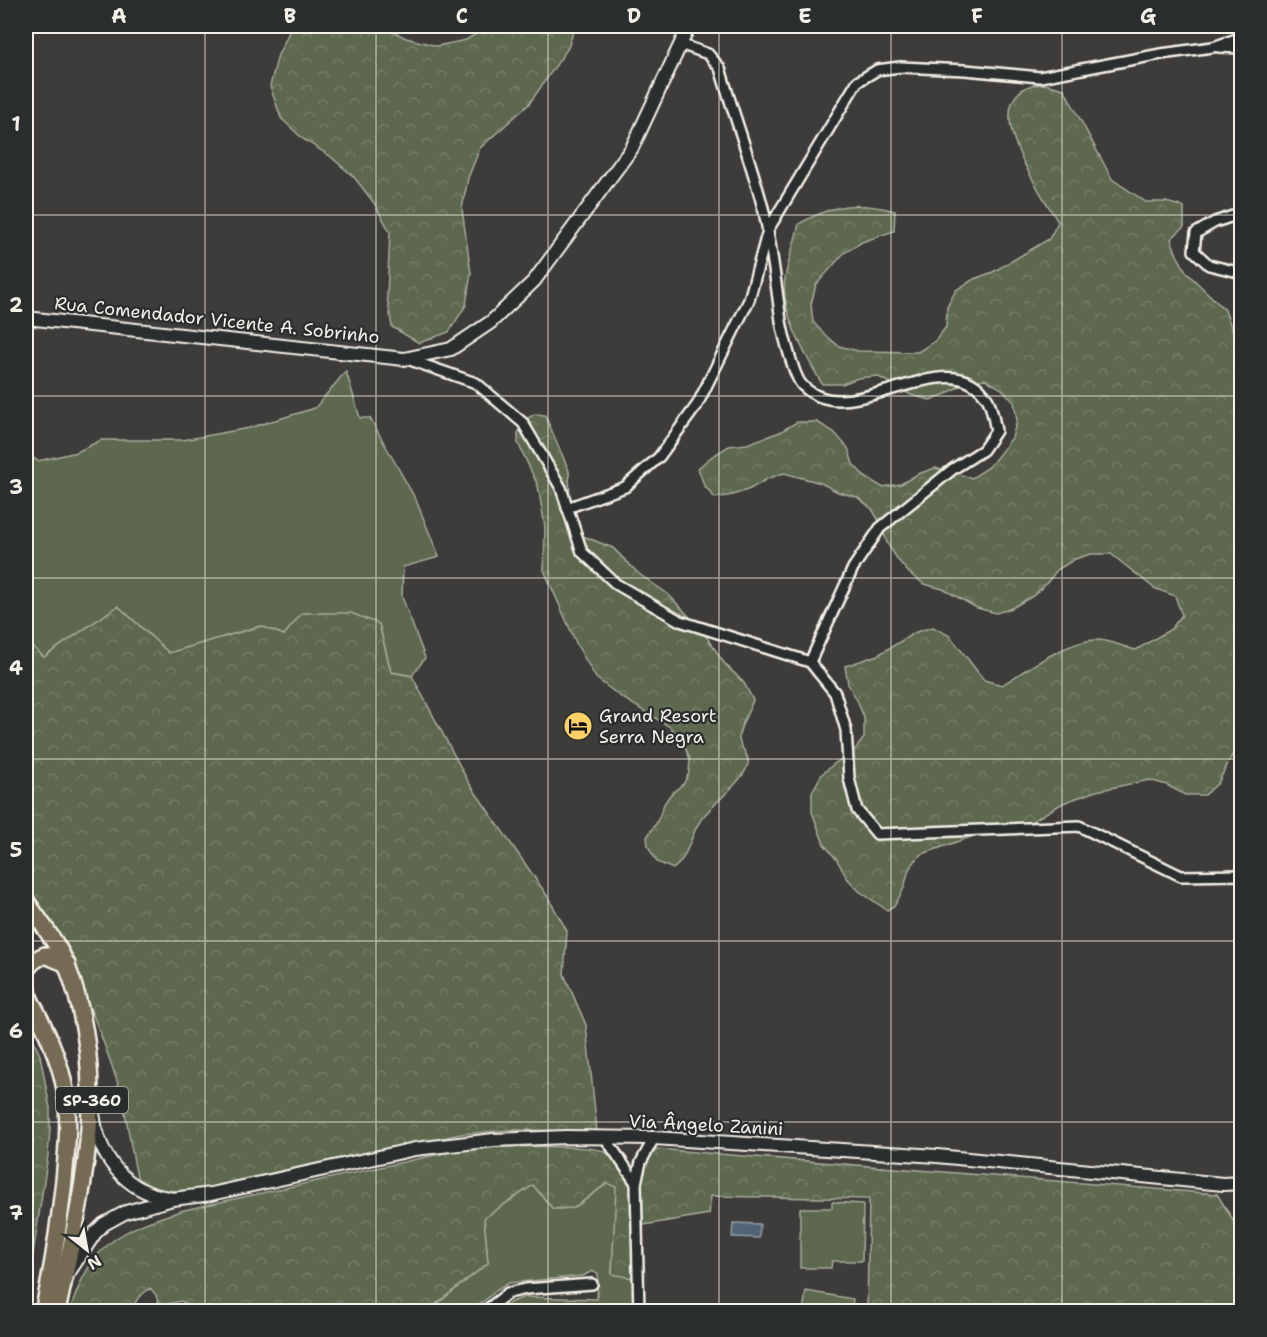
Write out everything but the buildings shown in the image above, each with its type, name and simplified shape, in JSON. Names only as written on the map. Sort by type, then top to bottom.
[{"type":"main road","name":"SP-360","points":[[26,901],[67,964],[89,1048],[92,1097],[90,1139],[81,1197],[57,1311]]},
{"type":"main road","name":"SP-360","points":[[43,1311],[54,1264],[61,1206],[68,1142],[67,1106],[64,1081],[52,1047],[28,996],[26,968],[33,960],[45,955],[67,964]]},
{"type":"street","name":"Rua Comendador Vicente A. Sobrinho","points":[[26,318],[404,359],[452,349],[491,322],[534,281],[632,148],[689,26]]},
{"type":"street","points":[[1213,47],[1242,37]]},
{"type":"street","points":[[680,44],[708,54],[720,68],[764,211],[783,335],[801,385],[819,397],[846,400],[935,378],[958,377],[973,383],[988,400],[996,431],[983,450],[953,469],[880,528],[853,568],[810,662]]},
{"type":"street","points":[[567,508],[625,487],[659,457],[697,405],[749,300],[768,230],[857,82],[878,70],[900,67],[965,70],[1040,78],[1161,54],[1213,47],[1242,48]]},
{"type":"street","points":[[1242,213],[1215,222],[1197,233],[1194,251],[1209,265],[1242,273]]},
{"type":"street","points":[[404,359],[476,383],[523,423],[561,488],[582,552],[616,584],[680,621],[810,662],[835,693],[846,730],[849,778],[857,810],[878,834],[1079,826],[1180,876],[1242,875]]},
{"type":"street","name":"Via Ângelo Zanini","points":[[92,1097],[97,1131],[112,1164],[122,1177],[139,1190],[173,1199]]},
{"type":"street","name":"Via Ângelo Zanini","points":[[64,1279],[95,1233],[104,1224],[126,1212],[173,1199],[211,1194],[407,1151],[456,1143],[566,1137],[654,1138],[937,1156],[1223,1184],[1242,1183]]},
{"type":"street","points":[[639,1311],[636,1183],[641,1162],[654,1138]]},
{"type":"street","points":[[606,1139],[636,1183]]},
{"type":"street","points":[[484,1311],[508,1293],[526,1289],[592,1284]]},
{"type":"green space","points":[[295,26],[382,26],[406,38],[437,46],[466,40],[489,26],[575,26],[568,48],[529,104],[480,148],[468,178],[462,209],[471,273],[466,305],[449,332],[419,343],[392,327],[387,296],[390,232],[374,203],[354,177],[330,156],[303,139],[281,118],[270,86],[278,55],[291,28]]},
{"type":"green space","points":[[1045,84],[1064,89],[1112,179],[1146,202],[1166,202],[1184,207],[1184,227],[1171,239],[1177,255],[1187,273],[1225,310],[1238,346],[1242,367],[1242,736],[1218,783],[1205,795],[1185,795],[1167,785],[1149,780],[1096,791],[1063,803],[1010,834],[991,833],[973,836],[920,855],[909,869],[904,888],[895,905],[887,910],[859,891],[847,878],[837,860],[824,844],[812,812],[812,792],[822,774],[853,752],[864,738],[864,718],[848,684],[845,666],[878,655],[916,632],[933,627],[950,636],[984,680],[1002,685],[1049,656],[1075,644],[1099,640],[1136,650],[1171,629],[1182,615],[1175,596],[1154,588],[1111,554],[1091,554],[1075,559],[1057,570],[1033,596],[1012,608],[996,613],[977,608],[943,589],[924,584],[909,573],[887,543],[882,526],[872,509],[857,497],[838,492],[821,483],[784,473],[767,479],[750,489],[715,498],[704,485],[698,468],[729,446],[747,444],[780,432],[797,422],[817,422],[834,432],[848,448],[853,464],[865,477],[882,487],[901,484],[918,474],[935,468],[972,478],[989,467],[1012,438],[1017,420],[1014,402],[1002,389],[985,379],[967,382],[930,400],[911,395],[877,376],[858,378],[842,384],[822,384],[790,320],[784,292],[785,279],[799,224],[823,212],[845,206],[868,206],[895,211],[894,231],[862,242],[844,253],[816,285],[811,304],[813,322],[839,346],[858,351],[918,352],[935,341],[946,327],[947,307],[956,290],[974,279],[993,272],[1049,239],[1058,222],[1019,153],[1012,133],[1010,114],[1014,98],[1027,87]]},
{"type":"green space","points":[[346,371],[360,418],[370,418],[416,500],[439,557],[403,567],[402,597],[425,658],[412,676],[391,672],[379,624],[284,635],[260,626],[169,653],[118,606],[44,657],[26,641],[26,454],[38,461],[77,452],[101,440],[183,440],[249,428],[315,408]]},
{"type":"green space","points":[[535,414],[545,415],[569,471],[570,503],[576,529],[583,536],[613,548],[639,574],[668,594],[702,630],[724,663],[744,683],[753,700],[739,735],[748,760],[745,771],[700,821],[686,853],[673,869],[657,862],[648,846],[647,837],[670,795],[684,783],[689,773],[690,759],[682,741],[670,727],[621,697],[596,678],[577,645],[544,570],[545,527],[538,486],[518,443],[518,433],[526,419]]},
{"type":"green space","points":[[118,606],[169,653],[261,626],[284,635],[302,613],[351,613],[379,624],[391,672],[412,676],[469,783],[546,894],[567,931],[564,974],[586,1025],[597,1131],[509,1130],[461,1134],[206,1188],[180,1191],[139,1184],[118,1084],[100,1032],[67,955],[26,883],[26,641],[44,657]]},
{"type":"green space","points":[[26,1025],[40,1055],[50,1108],[50,1129],[26,1300],[26,1141],[32,1121],[26,1102]]},
{"type":"green space","points":[[497,1147],[586,1148],[598,1149],[609,1155],[631,1185],[633,1278],[612,1274],[616,1187],[607,1183],[574,1208],[553,1209],[533,1185],[484,1218],[488,1263],[427,1311],[382,1311],[377,1306],[373,1312],[193,1311],[193,1308],[181,1301],[159,1306],[156,1295],[150,1288],[138,1298],[131,1311],[70,1311],[78,1288],[98,1254],[110,1242],[125,1233],[161,1217],[449,1152]]},
{"type":"green space","points":[[657,1149],[1217,1194],[1241,1233],[1241,1311],[867,1311],[869,1199],[711,1196],[709,1214],[643,1225],[642,1181],[646,1162]]},
{"type":"green space","points":[[608,1183],[617,1187],[612,1274],[633,1278],[633,1311],[500,1311],[511,1302],[525,1297],[597,1299],[598,1274],[592,1271],[583,1276],[509,1283],[472,1311],[427,1312],[488,1263],[484,1218],[533,1185],[553,1209],[574,1208]]},
{"type":"green space","points":[[832,1202],[863,1204],[862,1261],[832,1261],[831,1268],[800,1268],[800,1208],[832,1208]]},
{"type":"green space","points":[[806,1291],[853,1299],[851,1311],[803,1311]]},
{"type":"water","points":[[733,1223],[760,1224],[759,1238],[732,1237]]},
{"type":"place","name":"Grand Resort Serra Negra","points":[[578,726]]}]
